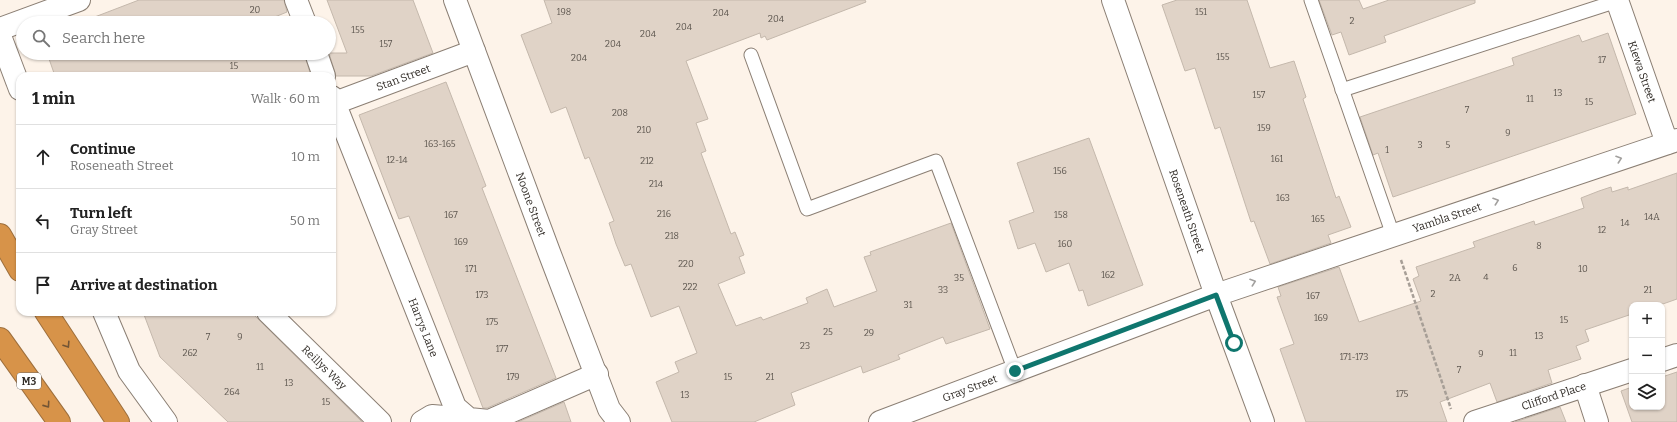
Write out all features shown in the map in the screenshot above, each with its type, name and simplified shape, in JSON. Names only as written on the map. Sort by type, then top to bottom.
[{"type":"highway","points":[[0,235],[16,263]]},
{"type":"highway","points":[[49,316],[118,422]]},
{"type":"highway","name":"M3","points":[[0,339],[59,422]]},
{"type":"street","points":[[35,16],[79,0]]},
{"type":"street","points":[[296,0],[302,16]]},
{"type":"street","name":"Noone Street","points":[[455,0],[613,418]]},
{"type":"street","name":"Roseneath Street","points":[[1113,0],[1216,295],[1263,422]]},
{"type":"street","name":"Kiewa Street","points":[[1618,0],[1672,141]]},
{"type":"street","points":[[0,29],[16,23]]},
{"type":"street","points":[[0,36],[16,78]]},
{"type":"street","name":"Stan Street","points":[[336,101],[474,51]]},
{"type":"street","points":[[318,60],[323,72]]},
{"type":"street","name":"Harrys Lane","points":[[336,110],[455,408],[469,420]]},
{"type":"street","name":"Yambla Street","points":[[1216,295],[1672,141]]},
{"type":"street","name":"Gray Street","points":[[880,422],[1216,295]]},
{"type":"street","points":[[106,316],[129,371],[166,422]]},
{"type":"street","name":"Reillys Way","points":[[272,316],[380,422]]},
{"type":"street","points":[[1665,359],[1677,354]]},
{"type":"street","name":"Clifford Place","points":[[1475,422],[1629,371]]},
{"type":"street","points":[[422,422],[432,416],[489,421],[597,374]]},
{"type":"street","points":[[1585,385],[1597,422]]},
{"type":"lane","points":[[1311,0],[1393,235]]},
{"type":"lane","points":[[1342,90],[1618,0]]},
{"type":"lane","points":[[751,55],[807,209],[936,161],[1015,371]]},
{"type":"path","points":[[1393,235],[1452,412]]},
{"type":"building","points":[[139,0],[284,0],[287,12],[277,16],[97,16]]},
{"type":"building","points":[[327,0],[413,0],[433,53],[371,76],[336,76],[331,60],[336,60],[336,53],[347,53],[336,24],[336,16],[333,16]]},
{"type":"building","points":[[544,0],[865,0],[866,2],[767,40],[765,36],[761,38],[760,33],[686,61],[708,119],[696,123],[706,151],[701,153],[731,234],[735,232],[744,255],[739,257],[745,273],[718,284],[736,326],[761,317],[763,320],[808,303],[806,298],[827,289],[834,307],[877,291],[864,257],[871,255],[870,252],[951,223],[990,329],[946,344],[943,337],[898,355],[900,359],[863,373],[861,366],[791,393],[795,405],[754,422],[672,422],[656,382],[679,372],[675,362],[697,353],[679,306],[651,317],[631,264],[625,266],[616,244],[609,223],[614,221],[589,157],[585,159],[566,107],[551,113],[521,35],[552,23]]},
{"type":"building","points":[[1177,0],[1247,0],[1270,68],[1294,61],[1306,97],[1303,99],[1336,198],[1339,196],[1351,227],[1328,235],[1331,243],[1270,264],[1254,221],[1251,222],[1220,127],[1215,129],[1195,68],[1185,71],[1162,5]]},
{"type":"building","points":[[1319,0],[1359,0],[1363,9],[1389,0],[1475,0],[1475,3],[1384,36],[1386,42],[1349,55],[1341,32],[1332,35]]},
{"type":"building","points":[[1608,33],[1636,114],[1393,197],[1378,153],[1373,155],[1360,117],[1514,65],[1512,58],[1579,35],[1582,42]]},
{"type":"building","points":[[49,60],[306,60],[310,72],[54,72]]},
{"type":"building","points":[[446,82],[486,186],[482,188],[556,378],[487,408],[483,408],[409,216],[399,219],[359,115]]},
{"type":"building","points":[[1089,138],[1143,285],[1088,306],[1083,290],[1079,291],[1069,263],[1046,272],[1035,243],[1018,249],[1009,221],[1034,212],[1017,163]]},
{"type":"building","points":[[1677,173],[1677,299],[1665,303],[1665,302],[1629,302],[1629,315],[1585,330],[1589,341],[1576,346],[1581,359],[1548,370],[1552,383],[1497,402],[1490,383],[1440,402],[1447,422],[1306,422],[1280,349],[1294,344],[1277,297],[1281,296],[1278,287],[1339,267],[1359,322],[1421,301],[1413,279],[1419,276],[1416,267],[1475,247],[1473,242],[1534,221],[1535,225],[1584,208],[1581,198],[1599,191],[1611,187],[1612,192],[1628,187],[1628,190]]},
{"type":"building","points":[[145,316],[255,316],[362,422],[228,422],[160,357]]},
{"type":"building","points":[[1677,372],[1677,422],[1632,422],[1621,391],[1629,388],[1629,410],[1665,410],[1665,376]]},
{"type":"building","points":[[564,402],[571,422],[518,422]]},
{"type":"building","points":[[1560,407],[1566,422],[1515,422]]},
{"type":"route","points":[[1015,371],[1216,295],[1234,343]]}]
